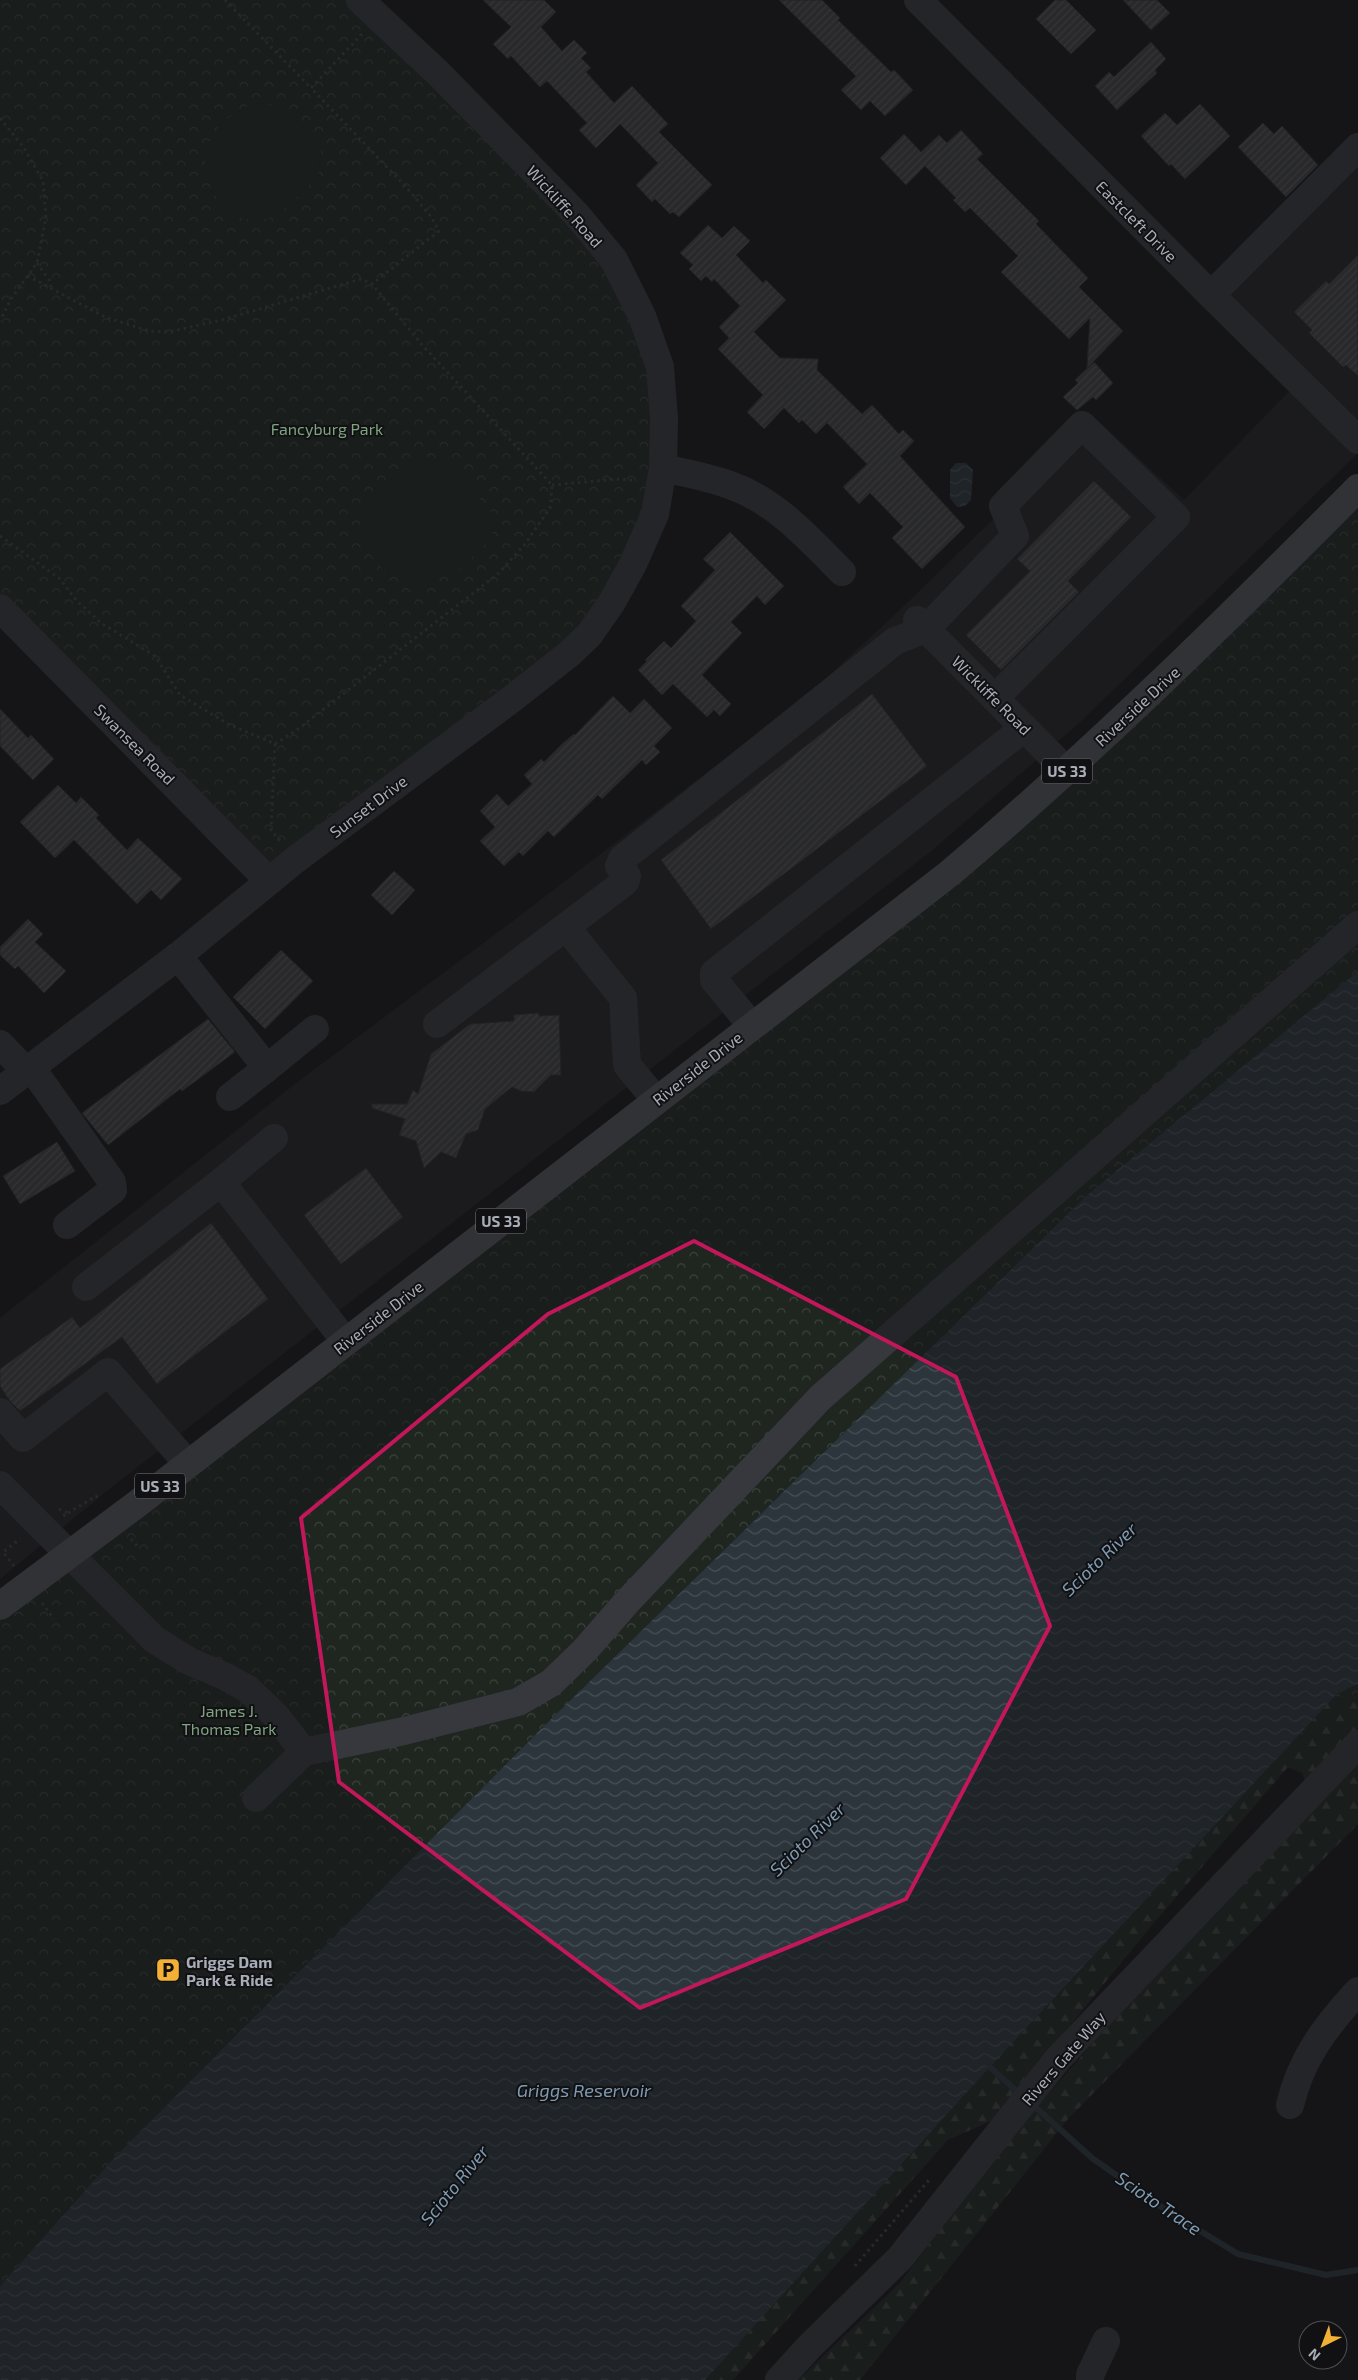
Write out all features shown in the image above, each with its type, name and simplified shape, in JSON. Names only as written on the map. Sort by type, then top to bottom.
[{"type":"main road","name":"Riverside Drive","points":[[0,1606],[188,1464],[950,873],[1067,771],[1220,626],[1358,488]]},
{"type":"street","name":"Eastcleft Drive","points":[[918,0],[1210,295],[1358,440]]},
{"type":"street","name":"Wickliffe Road","points":[[369,8],[534,170],[576,214],[614,260],[642,316],[660,367],[664,419],[652,474]]},
{"type":"street","points":[[1210,295],[1358,146]]},
{"type":"street","points":[[437,1024],[625,882],[627,876],[619,866],[622,860],[895,641],[922,624],[1016,536],[1003,506],[1082,425],[1176,517],[995,698]]},
{"type":"street","points":[[652,474],[732,485],[765,502],[793,524],[842,572]]},
{"type":"street","name":"Sunset Drive","points":[[0,1091],[178,956],[269,881],[520,693],[569,654],[588,634],[612,602],[634,564],[648,534],[658,500],[652,474]]},
{"type":"street","name":"Swansea Road","points":[[0,608],[269,881]]},
{"type":"street","name":"Wickliffe Road","points":[[922,624],[1067,771]]},
{"type":"street","points":[[752,1026],[714,980],[714,973],[1024,728]]},
{"type":"street","points":[[256,1798],[304,1752],[404,1731],[518,1702],[551,1682],[585,1650],[626,1603],[820,1398],[1358,925]]},
{"type":"street","points":[[566,927],[623,998],[627,1065],[656,1100]]},
{"type":"street","points":[[178,956],[267,1068]]},
{"type":"street","points":[[230,1097],[315,1029]]},
{"type":"street","points":[[0,1044],[28,1069],[112,1182],[113,1190],[68,1225]]},
{"type":"street","points":[[86,1287],[221,1182],[274,1138]]},
{"type":"street","points":[[221,1182],[346,1342]]},
{"type":"street","points":[[0,1412],[23,1438],[108,1372],[188,1464]]},
{"type":"street","points":[[0,1485],[155,1640],[189,1661],[248,1689],[276,1716],[304,1752]]},
{"type":"street","name":"Rivers Gate Way","points":[[779,2380],[809,2347],[900,2258],[1058,2060],[1358,1744]]},
{"type":"street","points":[[1290,2105],[1296,2080],[1326,2027],[1358,1991]]},
{"type":"street","points":[[1090,2380],[1090,2375],[1106,2341]]},
{"type":"path","points":[[225,0],[407,188],[432,218],[439,231],[372,284]]},
{"type":"path","points":[[311,88],[369,8]]},
{"type":"path","points":[[0,118],[24,148],[43,182],[46,217],[37,263],[11,299],[0,321]]},
{"type":"path","points":[[37,263],[49,280],[51,288]]},
{"type":"path","points":[[28,276],[105,317],[149,331],[169,332],[215,322],[361,279],[372,284],[424,346],[552,485],[550,508],[525,544],[498,574],[298,729],[275,744]]},
{"type":"path","points":[[552,485],[619,480],[652,474]]},
{"type":"path","points":[[0,536],[59,578],[77,602],[101,623],[155,656],[180,695],[228,724],[275,744]]},
{"type":"path","points":[[275,744],[271,830],[283,845]]},
{"type":"highlighted area","points":[[694,1241],[956,1377],[1050,1626],[906,1899],[640,2008],[339,1782],[301,1518],[548,1314]]},
{"type":"shaded area","points":[[1358,147],[1358,453],[1078,724],[930,852],[113,1486],[0,1579],[0,1318],[295,1084],[521,915],[809,694],[902,608],[1096,419],[1184,500],[1298,382],[1211,295]]},
{"type":"green space","name":"Fancyburg Park","points":[[0,0],[360,0],[534,171],[642,316],[663,468],[612,602],[269,881],[0,608]]},
{"type":"green space","points":[[253,103],[266,105],[285,112],[299,124],[321,150],[318,176],[275,215],[269,218],[252,220],[237,216],[224,207],[214,194],[208,178],[206,161],[208,145],[220,125]]},
{"type":"green space","points":[[418,459],[441,461],[456,474],[459,472],[493,516],[492,537],[456,572],[452,570],[431,580],[413,583],[388,572],[373,558],[365,542],[363,525],[366,509],[374,493],[386,479]]},
{"type":"green space","name":"James J. Thomas Park","points":[[1358,488],[1358,971],[1086,1196],[541,1729],[115,2157],[0,2286],[0,1606],[950,873]]},
{"type":"green space","points":[[1358,1684],[1358,1824],[1068,2119],[860,2380],[798,2380],[899,2284],[1005,2143],[1188,1935],[1313,1801],[1302,1773],[1288,1767],[1152,1925],[993,2120],[948,2140],[733,2380],[705,2380],[990,2067],[1337,1694]]},
{"type":"green space","points":[[1358,1684],[1358,1704],[1337,1694]]},
{"type":"water","points":[[956,463],[966,463],[973,470],[971,500],[965,506],[957,507],[950,498],[950,470]]},
{"type":"water","name":"Griggs Reservoir","points":[[1358,971],[1358,1684],[1337,1694],[990,2067],[705,2380],[0,2380],[0,2286],[115,2157],[541,1729],[1086,1196]]},
{"type":"building","points":[[483,0],[544,0],[556,12],[541,27],[562,51],[574,40],[587,53],[581,58],[591,68],[586,72],[614,103],[632,86],[668,124],[659,132],[712,185],[679,217],[673,212],[670,214],[655,199],[652,202],[636,185],[658,163],[620,124],[596,148],[579,130],[587,123],[547,81],[540,87],[511,56],[508,59],[493,44],[511,27]]},
{"type":"building","points":[[779,0],[822,0],[840,18],[838,20],[891,72],[894,70],[913,90],[885,116],[870,101],[861,110],[841,90],[856,76]]},
{"type":"building","points":[[1055,0],[1066,0],[1096,30],[1071,54],[1036,19]]},
{"type":"building","points":[[1123,0],[1157,0],[1170,13],[1151,30]]},
{"type":"building","points":[[1151,42],[1166,59],[1155,70],[1157,73],[1117,110],[1095,86],[1109,72],[1114,77]]},
{"type":"building","points":[[1200,104],[1230,136],[1185,179],[1171,164],[1169,166],[1141,136],[1165,113],[1177,125]]},
{"type":"building","points":[[1263,123],[1274,134],[1282,126],[1318,165],[1286,197],[1238,147]]},
{"type":"building","points":[[961,130],[983,154],[977,159],[1039,221],[1036,224],[1088,278],[1079,287],[1123,331],[1087,368],[1090,318],[1069,339],[1001,272],[1018,256],[970,208],[965,212],[953,200],[956,198],[925,166],[906,185],[880,158],[904,134],[921,152],[939,135],[947,143]]},
{"type":"building","points":[[708,225],[722,238],[734,226],[750,241],[736,255],[763,283],[766,280],[786,300],[754,332],[780,358],[818,359],[817,370],[862,414],[872,405],[899,434],[903,430],[914,441],[900,456],[965,527],[922,569],[892,538],[903,527],[870,493],[859,504],[843,487],[867,464],[827,423],[816,434],[802,420],[799,423],[784,408],[764,429],[747,412],[763,395],[718,349],[729,338],[719,327],[740,306],[714,279],[712,282],[706,276],[701,281],[689,269],[693,265],[680,253]]},
{"type":"building","points":[[1358,255],[1358,376],[1346,365],[1343,367],[1309,333],[1312,330],[1294,312],[1326,281],[1329,284]]},
{"type":"building","points":[[1094,362],[1113,383],[1096,400],[1093,397],[1077,410],[1063,397],[1078,383],[1075,380]]},
{"type":"building","points":[[1094,481],[1131,517],[1068,581],[1079,592],[1001,670],[966,635],[1030,571],[1017,559]]},
{"type":"building","points":[[730,532],[784,586],[765,605],[757,596],[731,622],[742,633],[702,675],[731,704],[720,716],[714,710],[707,717],[673,684],[662,695],[638,670],[664,641],[671,648],[696,621],[681,606],[715,570],[703,559]]},
{"type":"building","points":[[872,694],[927,766],[711,929],[661,860]]},
{"type":"building","points":[[613,696],[630,713],[644,699],[672,728],[654,746],[660,752],[646,765],[642,760],[602,799],[598,795],[554,837],[548,831],[523,856],[519,852],[504,866],[480,841],[495,827],[480,811],[497,794],[508,806],[532,784],[524,775],[541,759],[544,762],[562,744],[575,735]]},
{"type":"building","points":[[0,709],[28,738],[31,735],[54,759],[33,780],[0,746]]},
{"type":"building","points":[[58,785],[76,803],[81,797],[99,815],[96,818],[127,850],[138,838],[182,879],[161,900],[151,890],[137,904],[74,840],[55,858],[20,822]]},
{"type":"building","points":[[394,871],[415,890],[392,915],[371,895]]},
{"type":"building","points":[[28,919],[43,934],[35,942],[66,971],[44,993],[18,966],[15,969],[0,955],[0,947]]},
{"type":"building","points":[[281,950],[313,981],[265,1029],[233,997]]},
{"type":"building","points":[[538,1013],[539,1016],[559,1015],[561,1075],[551,1075],[534,1092],[521,1091],[512,1087],[485,1109],[478,1130],[466,1134],[456,1158],[441,1152],[424,1168],[416,1141],[399,1135],[405,1119],[372,1108],[372,1104],[407,1104],[413,1090],[418,1094],[431,1054],[470,1024],[514,1021],[514,1015]]},
{"type":"building","points":[[208,1019],[235,1052],[182,1091],[180,1089],[108,1145],[82,1113]]},
{"type":"building","points":[[57,1142],[75,1171],[20,1204],[3,1176]]},
{"type":"building","points":[[366,1168],[403,1217],[341,1264],[304,1215]]},
{"type":"building","points":[[211,1223],[268,1299],[157,1384],[122,1337],[20,1411],[10,1401],[0,1386],[0,1369],[72,1317],[80,1328]]},
{"type":"waterway","name":"Scioto Trace","points":[[990,2067],[1022,2096]]},
{"type":"waterway","name":"Scioto Trace","points":[[1032,2104],[1092,2158],[1166,2210],[1238,2254],[1326,2275],[1358,2270]]},
{"type":"place","name":"Griggs Dam Park & Ride","points":[[168,1970]]},
{"type":"water label","name":"Scioto River","points":[[1099,1559]]},
{"type":"water label","name":"Scioto River","points":[[807,1839]]},
{"type":"water label","name":"Scioto River","points":[[454,2185]]}]
